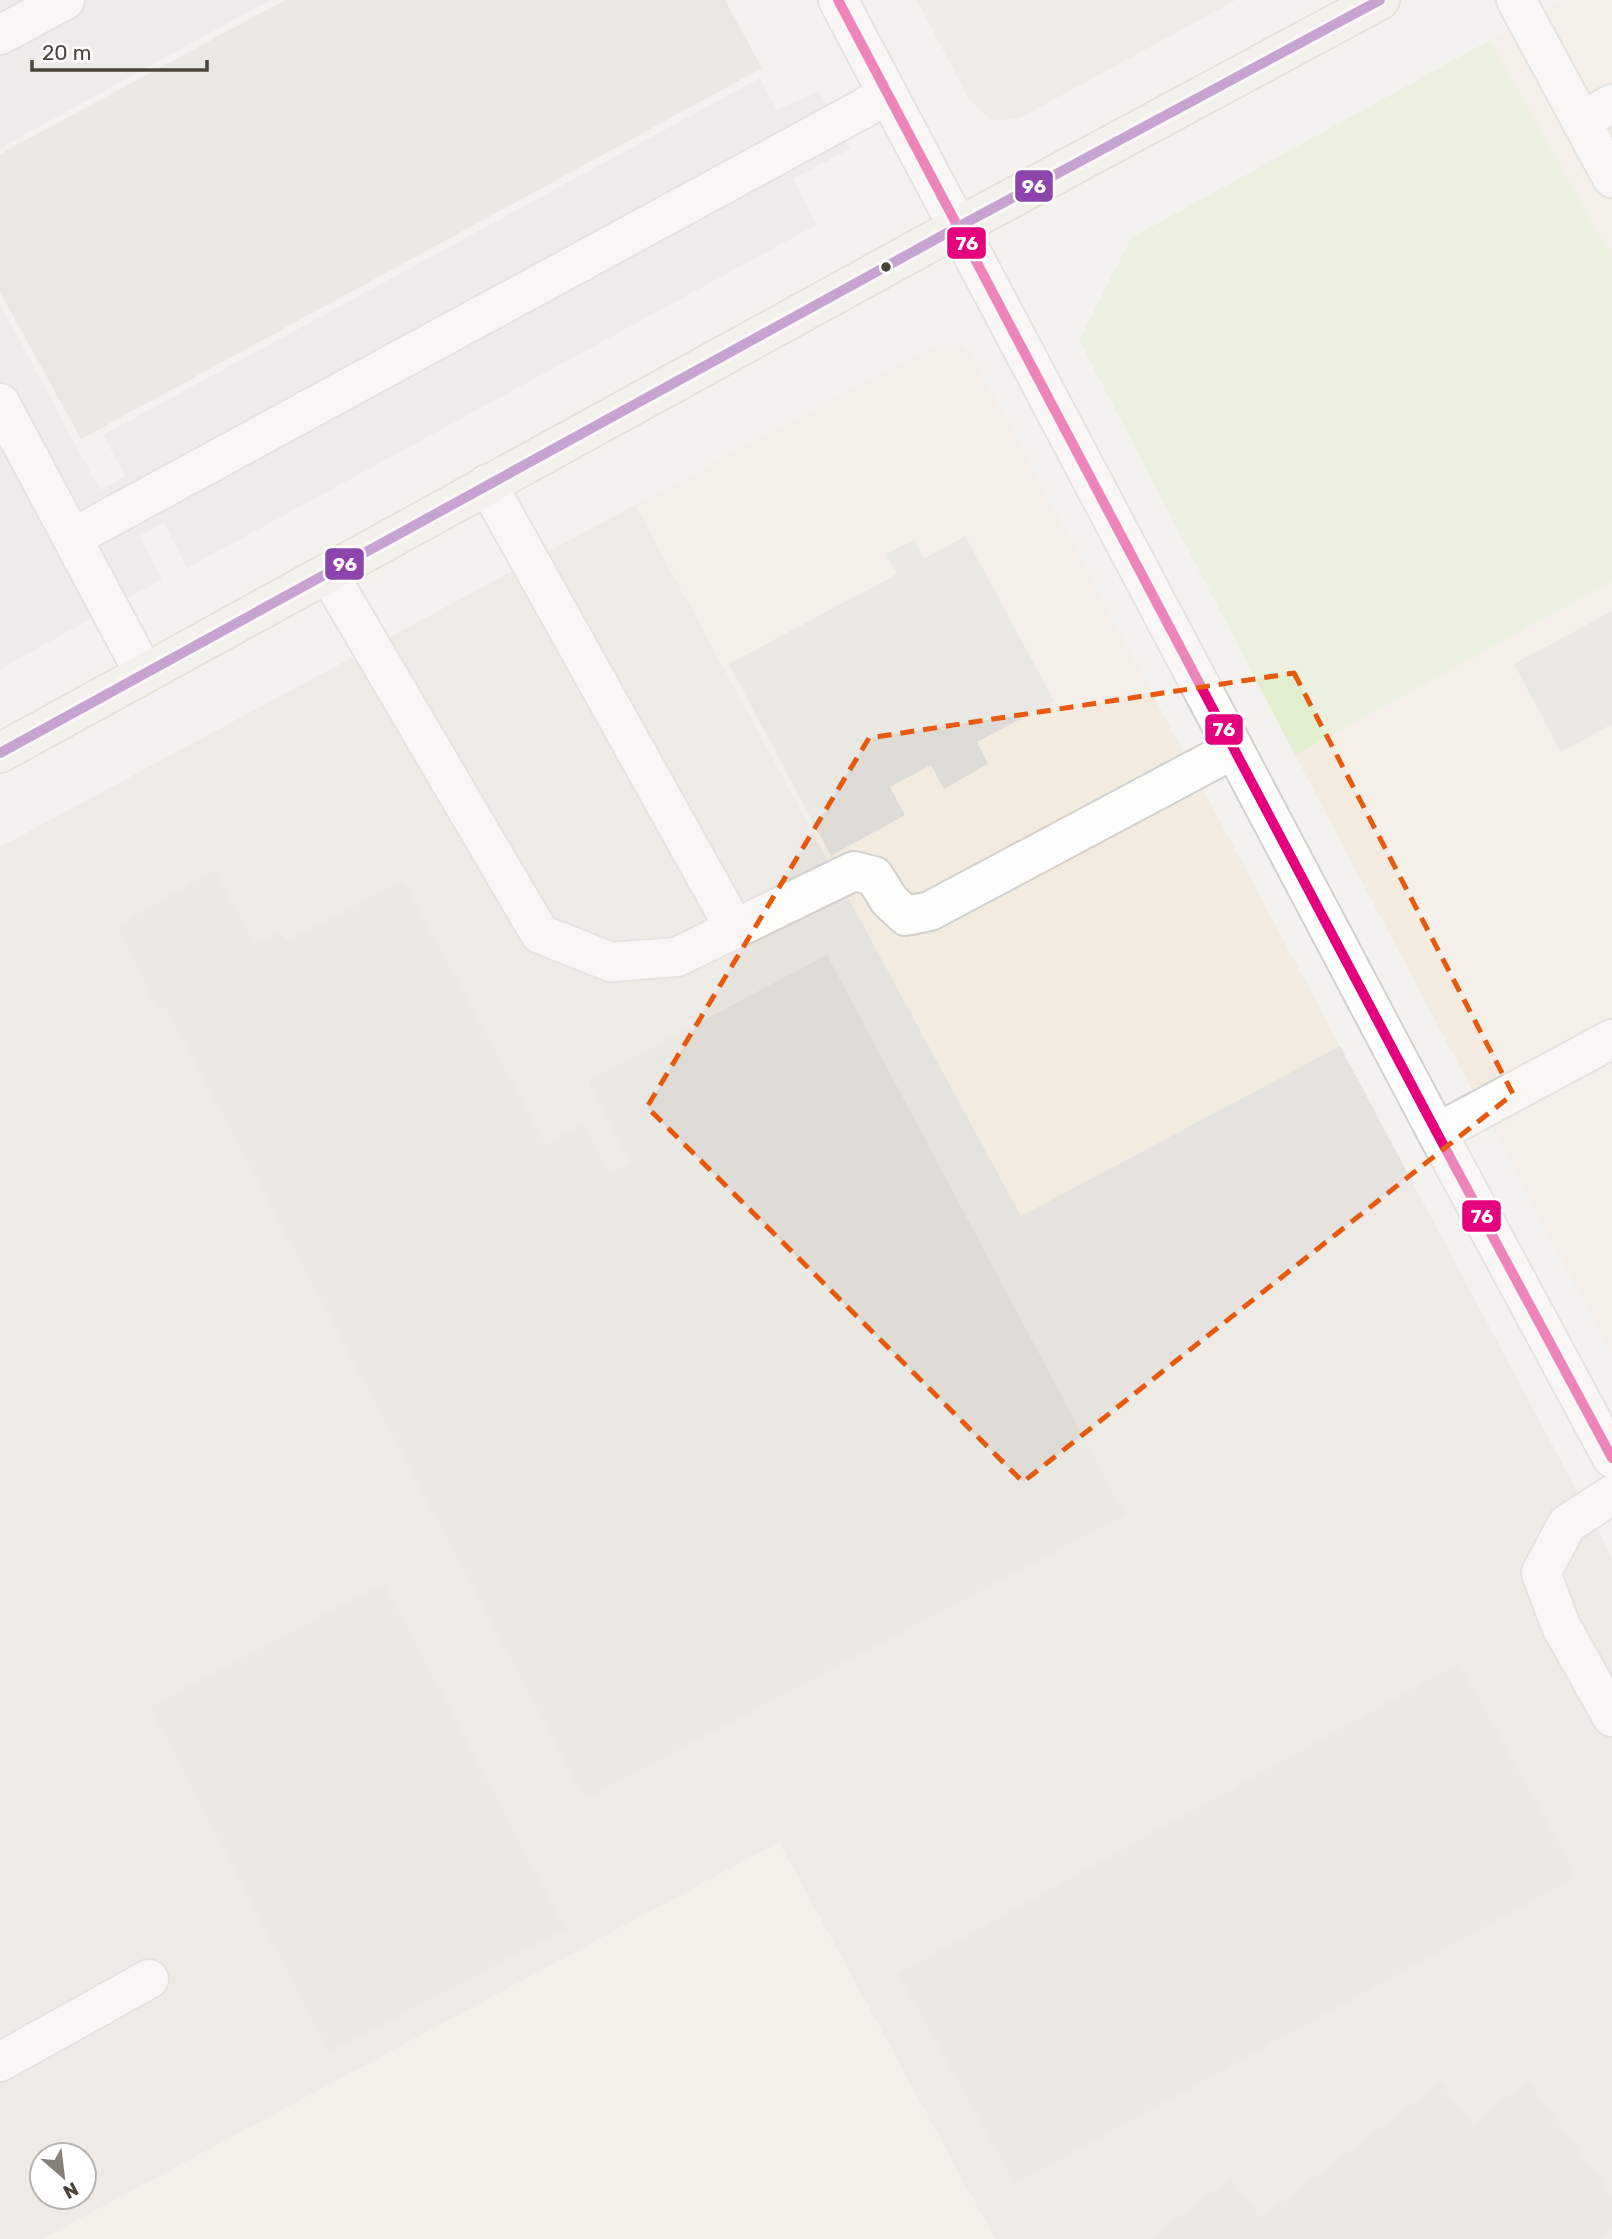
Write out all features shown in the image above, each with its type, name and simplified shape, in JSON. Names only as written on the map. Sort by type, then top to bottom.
[{"type":"main road","points":[[0,753],[958,226],[1380,0]]},
{"type":"street","points":[[0,34],[65,0]]},
{"type":"street","points":[[838,0],[1437,1133],[1612,1458]]},
{"type":"street","points":[[1516,0],[1596,113],[1612,178]]},
{"type":"street","points":[[72,538],[888,95]]},
{"type":"street","points":[[0,403],[145,673]]},
{"type":"street","points":[[488,484],[735,929]]},
{"type":"street","points":[[328,573],[540,934],[611,962],[677,957],[854,871],[874,876],[889,900],[906,916],[930,911],[1234,749]]},
{"type":"street","points":[[1437,1133],[1612,1039]]},
{"type":"street","points":[[1612,1495],[1567,1524],[1541,1573],[1561,1626],[1612,1717]]},
{"type":"street","points":[[0,2062],[149,1979]]},
{"type":"highlighted area","points":[[1294,673],[1513,1094],[1023,1482],[647,1107],[869,738]]},
{"type":"shaded area","points":[[0,0],[270,0],[0,148]]},
{"type":"shaded area","points":[[917,0],[1236,0],[1018,119],[991,120],[968,98]]},
{"type":"shaded area","points":[[1565,0],[1612,0],[1612,257],[1490,40]]},
{"type":"shaded area","points":[[760,78],[777,110],[819,91],[850,149],[793,179],[816,225],[187,568],[164,523],[139,536],[162,579],[0,669],[0,304],[100,490],[125,476],[103,435]]},
{"type":"shaded area","points":[[962,345],[974,359],[1340,1046],[1021,1216],[635,505],[933,346]]},
{"type":"shaded area","points":[[635,505],[1021,1216],[1340,1046],[1612,1557],[1612,2239],[995,2239],[779,1842],[98,2209],[98,2141],[28,2141],[28,2211],[94,2211],[42,2239],[0,2239],[0,847]]},
{"type":"shaded area","points":[[1612,581],[1612,1355],[1295,755]]},
{"type":"shaded area","points":[[779,1842],[995,2239],[42,2239]]},
{"type":"green space","points":[[1490,40],[1612,257],[1612,581],[1295,755],[1079,340],[1131,238]]},
{"type":"building","points":[[285,0],[725,0],[762,68],[81,439],[0,292],[0,154]]},
{"type":"building","points":[[965,536],[1054,701],[977,742],[988,764],[944,789],[931,765],[890,787],[905,815],[831,856],[729,664],[897,574],[886,554],[914,540],[924,559]]},
{"type":"building","points":[[1612,611],[1612,724],[1561,752],[1514,664]]},
{"type":"building","points":[[215,870],[255,945],[280,932],[287,941],[403,880],[546,1145],[583,1124],[609,1173],[630,1162],[588,1081],[827,955],[1125,1515],[585,1799],[165,1006],[158,1010],[117,926]]},
{"type":"building","points":[[384,1583],[565,1929],[329,2052],[150,1707]]},
{"type":"building","points":[[1459,1663],[1577,1876],[1015,2184],[898,1974]]},
{"type":"building","points":[[1527,2080],[1612,2195],[1612,2228],[1597,2239],[1148,2239],[1231,2178],[1261,2218],[1440,2082],[1473,2125]]},
{"type":"transit line","name":"76","points":[[838,0],[1437,1133],[1612,1458]]},
{"type":"transit line","name":"96","points":[[0,753],[958,227],[1380,0]]}]
